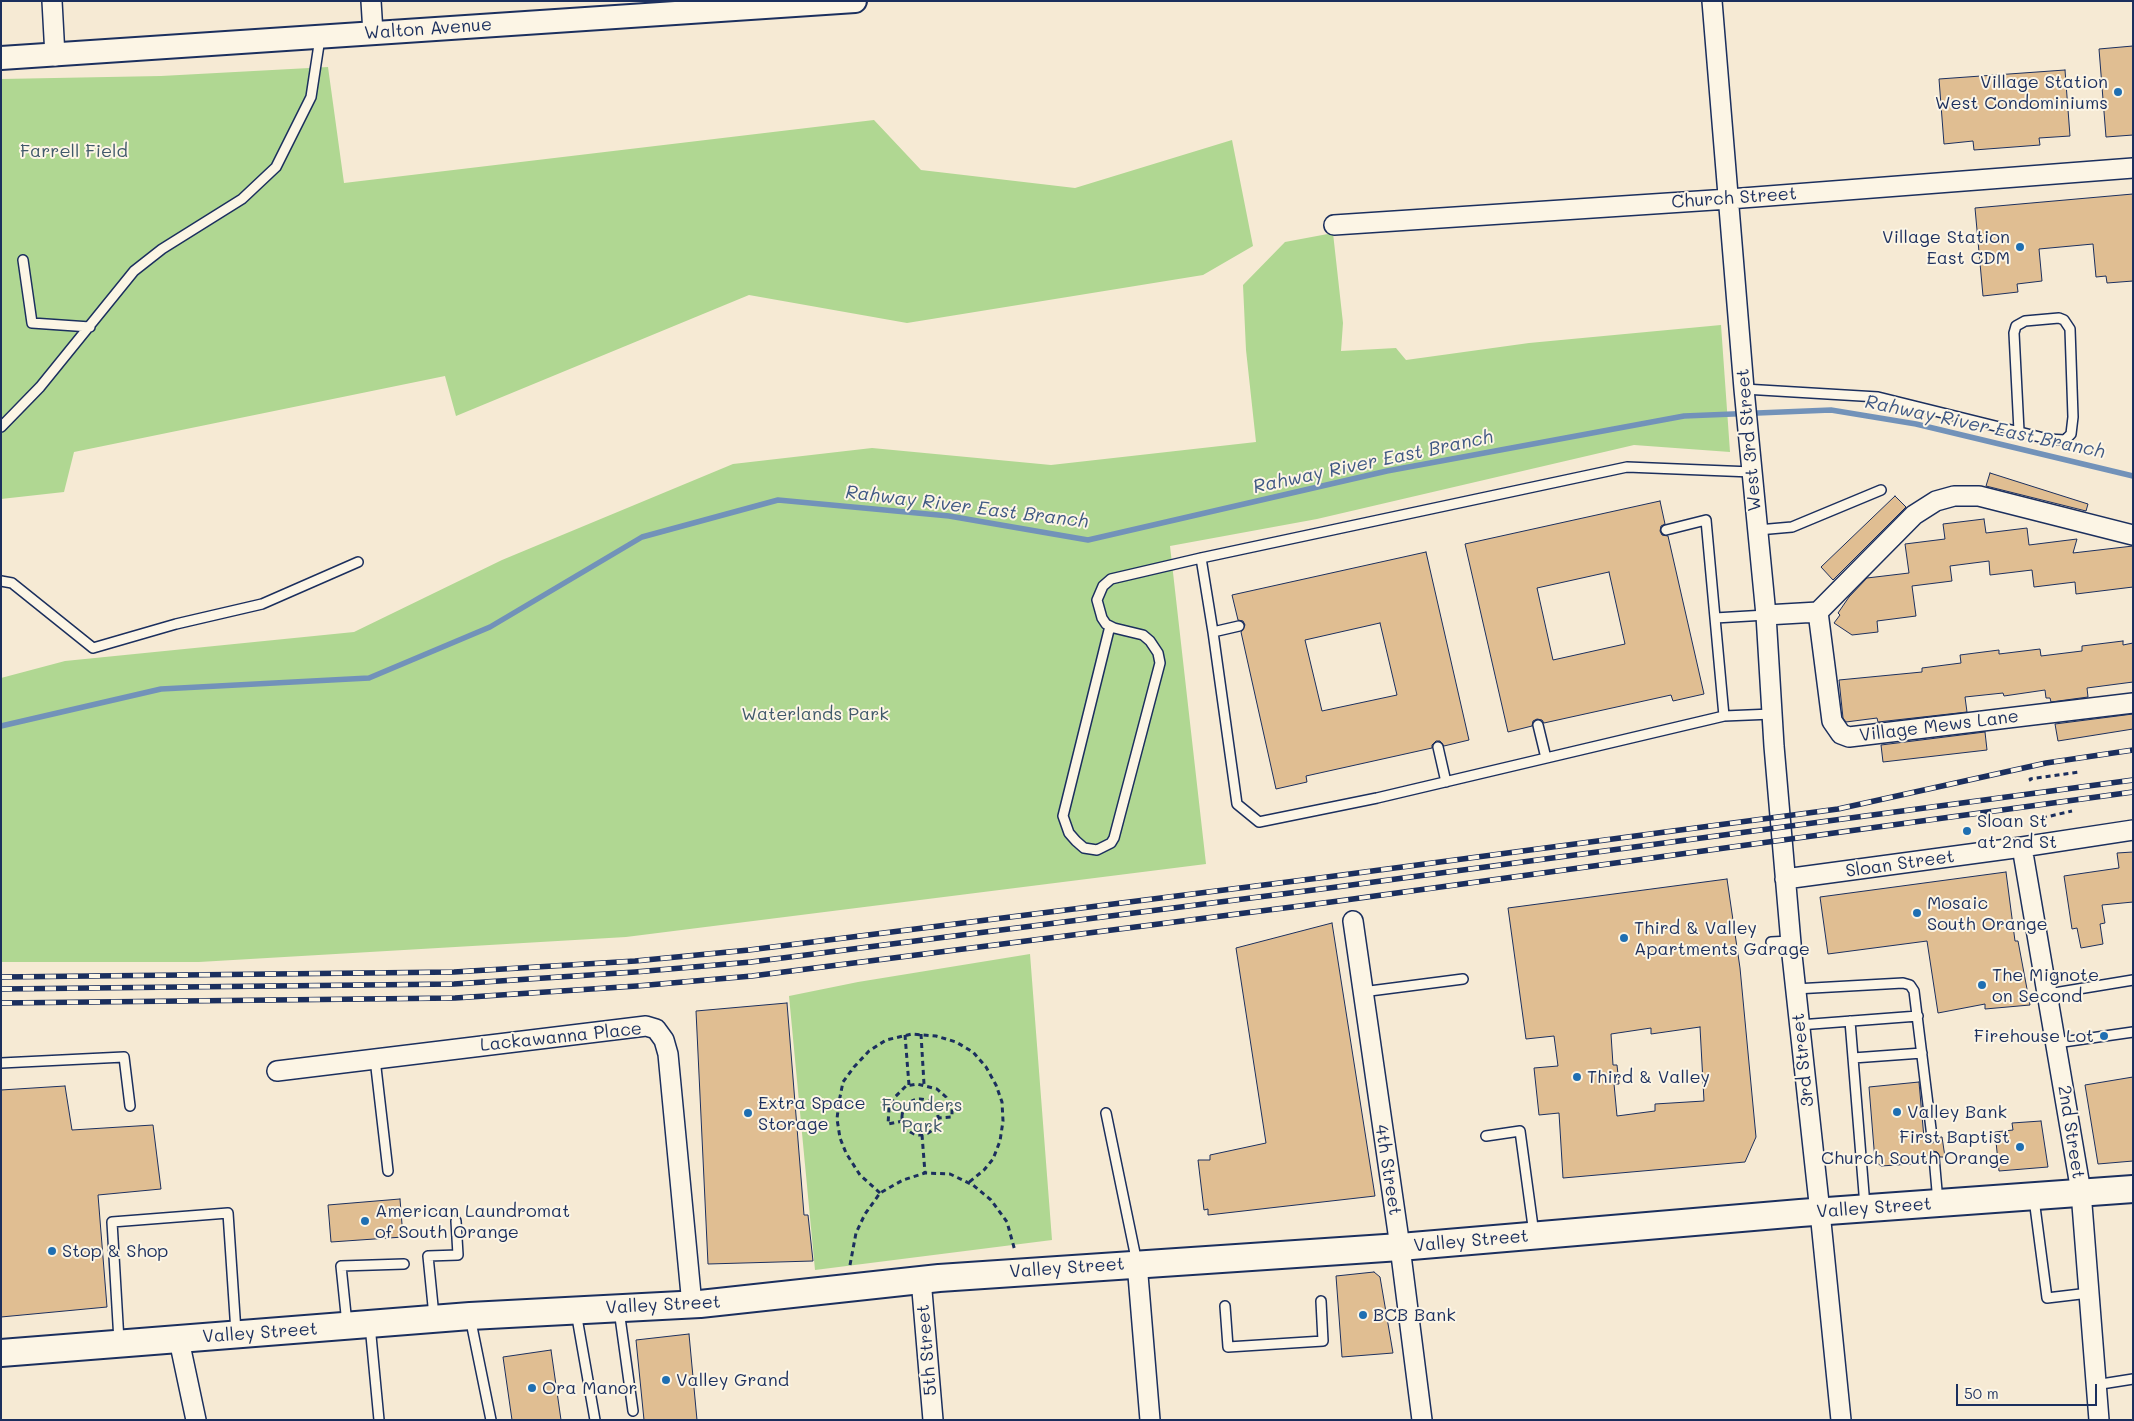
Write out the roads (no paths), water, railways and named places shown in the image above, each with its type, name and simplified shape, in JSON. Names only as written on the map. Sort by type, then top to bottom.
[{"type":"main road","name":"Valley Street","points":[[1,1353],[470,1316],[692,1304],[921,1280],[1137,1263],[1400,1247],[1820,1212],[2133,1189]]},
{"type":"street","points":[[52,1],[55,56]]},
{"type":"street","points":[[371,1],[373,33]]},
{"type":"street","name":"Walton Avenue","points":[[1,58],[55,56],[855,1]]},
{"type":"street","name":"West 3rd Street","points":[[1712,1],[1744,391],[1766,615],[1785,879]]},
{"type":"street","name":"Church Street","points":[[1334,225],[1729,199],[2133,168]]},
{"type":"street","points":[[1766,615],[1818,612],[1914,515],[1936,501],[1954,496],[1979,496],[2133,535]]},
{"type":"street","name":"Village Mews Lane","points":[[1818,612],[1832,721],[1841,734],[1849,737],[2133,703]]},
{"type":"street","name":"Sloan Street","points":[[1785,879],[2133,830]]},
{"type":"street","name":"2nd Street","points":[[2022,847],[2080,1192],[2099,1420]]},
{"type":"street","name":"3rd Street","points":[[1785,879],[1841,1420]]},
{"type":"street","name":"4th Street","points":[[1353,921],[1400,1247],[1422,1420]]},
{"type":"street","name":"Lackawanna Place","points":[[277,1071],[646,1026],[656,1029],[664,1040],[668,1054],[692,1304]]},
{"type":"street","points":[[1137,1263],[1150,1420]]},
{"type":"street","name":"5th Street","points":[[921,1280],[933,1420]]},
{"type":"street","points":[[179,1340],[196,1420]]},
{"type":"lane","points":[[1,427],[40,387],[134,271],[162,249],[242,199],[276,168],[311,97],[320,38]]},
{"type":"lane","points":[[23,260],[32,323],[90,327]]},
{"type":"lane","points":[[1744,391],[1878,398],[2019,431],[2059,440],[2065,440],[2071,434],[2073,417],[2070,329],[2064,320],[2059,318],[2025,321],[2016,326],[2014,333],[2019,431]]},
{"type":"lane","points":[[1110,626],[1063,816],[1069,832],[1076,841],[1084,848],[1097,850],[1111,843],[1114,838],[1160,663],[1155,646],[1143,635],[1110,626],[1102,618],[1097,600],[1103,586],[1111,579],[1627,467],[1752,472]]},
{"type":"lane","points":[[1758,530],[1792,527],[1881,490]]},
{"type":"lane","points":[[1666,530],[1706,520],[1724,716]]},
{"type":"lane","points":[[1201,558],[1214,632],[1236,804],[1259,822],[1377,798],[1724,716],[1772,714]]},
{"type":"lane","points":[[1,581],[12,583],[94,648],[176,624],[262,604],[358,562]]},
{"type":"lane","points":[[1715,618],[1766,615]]},
{"type":"lane","points":[[1214,632],[1239,626]]},
{"type":"lane","points":[[1538,725],[1546,758]]},
{"type":"lane","points":[[1438,747],[1446,782]]},
{"type":"lane","points":[[1771,942],[1790,941]]},
{"type":"lane","points":[[1362,992],[1463,979]]},
{"type":"lane","points":[[2048,994],[2133,980]]},
{"type":"lane","points":[[1795,988],[1903,983],[1910,985],[1914,991],[1918,1016],[1932,1137]]},
{"type":"lane","points":[[1799,1025],[1918,1016]]},
{"type":"lane","points":[[1850,1021],[1865,1209]]},
{"type":"lane","points":[[2056,1043],[2133,1032]]},
{"type":"lane","points":[[1853,1058],[1922,1053]]},
{"type":"lane","points":[[1,1063],[124,1057],[130,1106]]},
{"type":"lane","points":[[375,1059],[388,1171]]},
{"type":"lane","points":[[1106,1113],[1137,1263]]},
{"type":"lane","points":[[1486,1136],[1520,1131],[1535,1235]]},
{"type":"lane","points":[[1934,1157],[1938,1203]]},
{"type":"lane","points":[[2034,1196],[2047,1298],[2089,1294]]},
{"type":"lane","points":[[119,1345],[112,1222],[228,1213],[236,1334]]},
{"type":"lane","points":[[434,1319],[428,1256],[458,1255],[456,1221]]},
{"type":"lane","points":[[379,1420],[377,1391],[341,1266],[404,1264]]},
{"type":"lane","points":[[1225,1306],[1228,1347],[1323,1341],[1321,1301]]},
{"type":"lane","points":[[618,1308],[633,1411]]},
{"type":"lane","points":[[576,1309],[595,1420]]},
{"type":"lane","points":[[470,1316],[491,1420]]},
{"type":"lane","points":[[2095,1385],[2133,1379]]},
{"type":"waterway","name":"Rahway River East Branch","points":[[1,726],[161,689],[369,678],[490,627],[642,537],[778,500],[949,516],[1088,540],[1387,471],[1684,416],[1831,410],[1916,424],[2133,476]]},
{"type":"railway","points":[[1,977],[454,972],[635,961],[749,950],[1327,877],[1838,809],[2046,763],[2133,750]]},
{"type":"railway","points":[[1,989],[454,984],[751,962],[1329,888],[2133,780]]},
{"type":"railway","points":[[1,1003],[455,998],[752,976],[1331,902],[2133,792]]},
{"type":"place","name":"Village Station West Condominiums","points":[[2118,92]]},
{"type":"place","name":"Village Station East CDM","points":[[2020,247]]},
{"type":"place","name":"Sloan St at 2nd St","points":[[1967,831]]},
{"type":"place","name":"Mosaic South Orange","points":[[1917,913]]},
{"type":"place","name":"Third & Valley Apartments Garage","points":[[1624,938]]},
{"type":"place","name":"The Mignote on Second","points":[[1982,985]]},
{"type":"place","name":"Firehouse Lot","points":[[2104,1036]]},
{"type":"place","name":"Third & Valley","points":[[1577,1077]]},
{"type":"place","name":"Valley Bank","points":[[1897,1112]]},
{"type":"place","name":"Extra Space Storage","points":[[748,1113]]},
{"type":"place","name":"First Baptist Church South Orange","points":[[2020,1147]]},
{"type":"place","name":"American Laundromat of South Orange","points":[[365,1221]]},
{"type":"place","name":"Stop & Shop","points":[[52,1251]]},
{"type":"place","name":"BCB Bank","points":[[1363,1315]]},
{"type":"place","name":"Valley Grand","points":[[666,1380]]},
{"type":"place","name":"Ora Manor","points":[[532,1388]]},
{"type":"park label","name":"Farrell Field","points":[[74,151]]},
{"type":"park label","name":"Waterlands Park","points":[[815,714]]},
{"type":"park label","name":"Founders Park","points":[[922,1115]]}]
